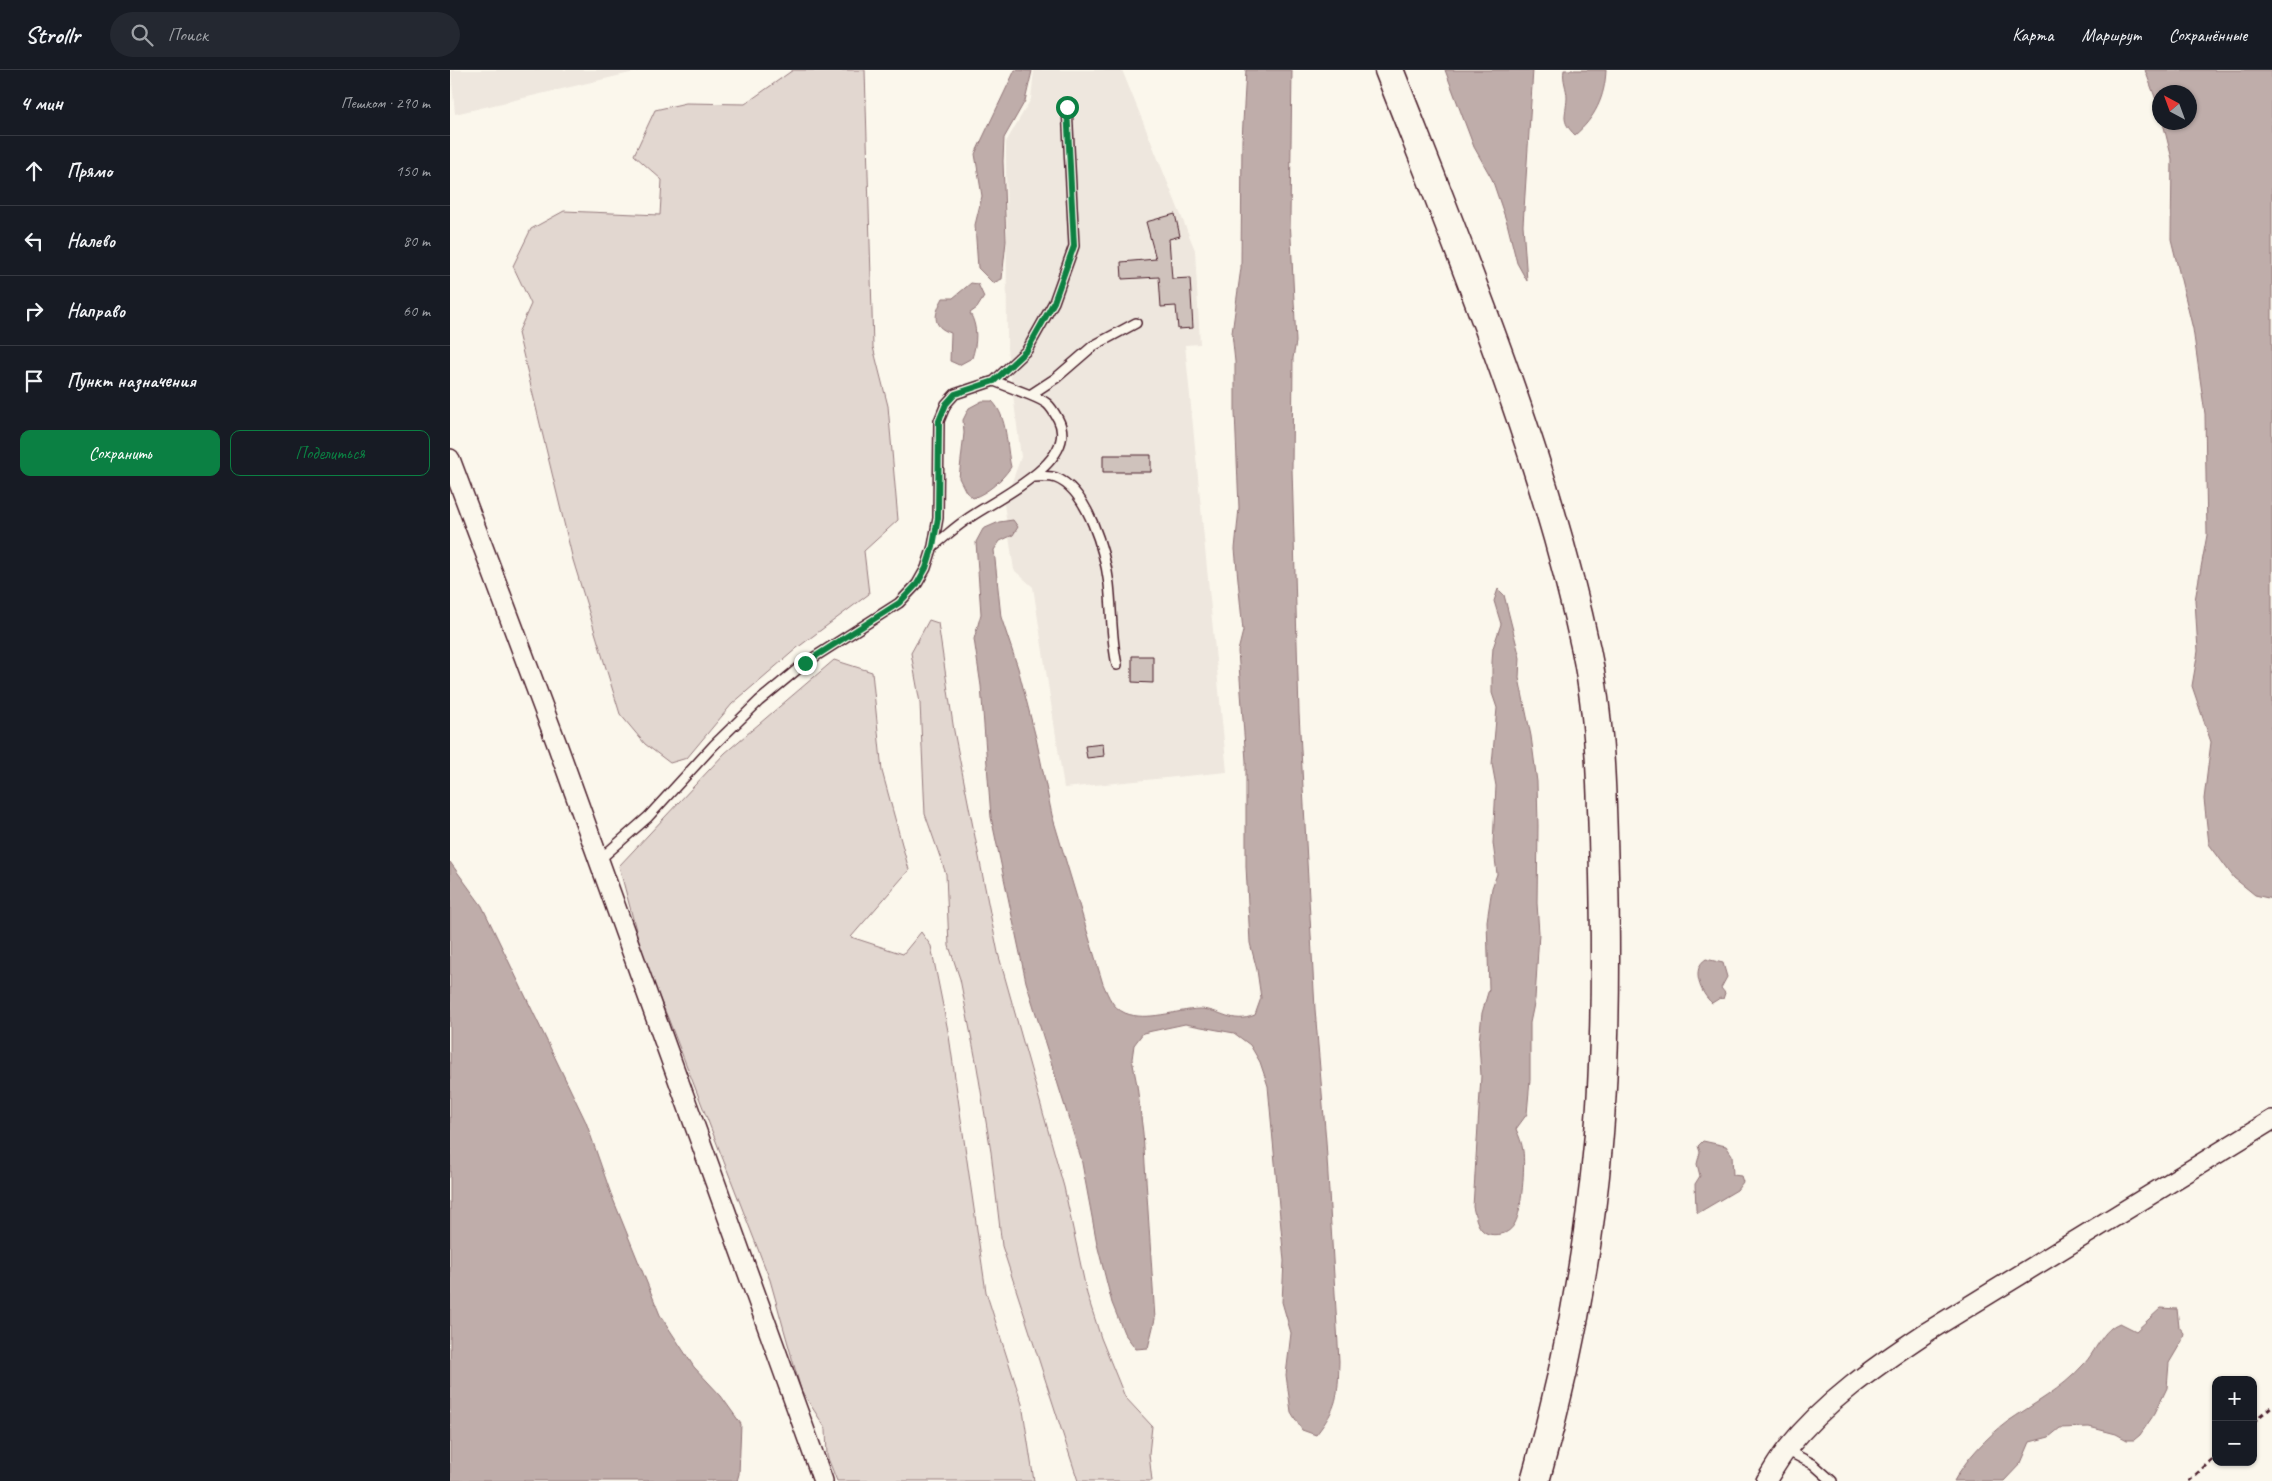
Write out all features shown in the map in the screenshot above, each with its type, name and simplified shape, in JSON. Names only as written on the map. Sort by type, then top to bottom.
[{"type":"highway","points":[[1389,70],[1482,313],[1531,449],[1565,566],[1586,652],[1595,715],[1602,785],[1605,926],[1605,1034],[1598,1146],[1579,1290],[1551,1423],[1535,1481]]},
{"type":"street","points":[[450,459],[823,1481]]},
{"type":"street","points":[[1766,1481],[1786,1450],[1823,1411],[1885,1360],[1927,1332],[2272,1120]]},
{"type":"lane","points":[[598,861],[648,817],[714,744],[759,702],[805,663],[899,603],[917,584],[926,568],[933,546],[938,518],[939,421],[946,404],[955,394],[994,381],[1027,350],[1054,302],[1074,246],[1067,107]]},
{"type":"lane","points":[[1030,395],[1056,378],[1093,346],[1136,323]]},
{"type":"lane","points":[[933,546],[965,520],[1033,477],[1051,460],[1061,442],[1062,426],[1050,403],[994,381]]},
{"type":"lane","points":[[1033,477],[1054,477],[1064,482],[1076,493],[1087,511],[1098,539],[1109,584],[1117,665]]},
{"type":"lane","points":[[1786,1450],[1812,1464],[1832,1481]]},
{"type":"path","points":[[2254,1421],[2272,1406]]},
{"type":"path","points":[[2189,1481],[2212,1460]]},
{"type":"shaded area","points":[[451,70],[643,70],[455,114]]},
{"type":"shaded area","points":[[793,70],[865,70],[873,347],[888,406],[898,520],[864,551],[869,594],[797,648],[732,704],[687,758],[670,763],[645,744],[620,714],[573,560],[518,333],[531,304],[513,266],[531,229],[564,211],[660,215],[662,180],[634,155],[655,110],[686,103],[745,104]]},
{"type":"shaded area","points":[[1015,70],[1032,71],[1025,101],[1004,138],[1006,241],[1002,279],[993,283],[978,268],[975,225],[982,196],[975,154]]},
{"type":"shaded area","points":[[1034,70],[1122,70],[1195,250],[1200,344],[1185,345],[1227,772],[1064,788],[1033,587],[1014,570],[1004,504],[1021,457],[1007,348],[1006,142],[1031,99]]},
{"type":"shaded area","points":[[1246,70],[1292,70],[1290,217],[1296,342],[1293,358],[1292,468],[1299,713],[1315,1009],[1326,1141],[1339,1361],[1337,1392],[1333,1409],[1316,1435],[1302,1430],[1291,1412],[1286,1375],[1291,1333],[1282,1302],[1284,1261],[1268,1086],[1260,1062],[1250,1045],[1234,1033],[1185,1024],[1143,1033],[1134,1045],[1132,1059],[1143,1133],[1155,1319],[1148,1348],[1136,1349],[1124,1333],[1112,1303],[1097,1244],[1081,1158],[1026,982],[991,817],[981,686],[974,639],[981,614],[976,542],[983,529],[999,522],[1013,520],[1018,527],[1013,535],[1000,541],[994,550],[1001,617],[1018,668],[1036,738],[1052,815],[1107,993],[1117,1008],[1125,1013],[1134,1015],[1152,1016],[1199,1009],[1239,1018],[1255,1015],[1261,998],[1257,970],[1250,943],[1246,866],[1246,761],[1238,651],[1243,631],[1235,549],[1239,508],[1235,362],[1232,333],[1241,268],[1242,140]]},
{"type":"shaded area","points":[[1445,70],[1533,70],[1523,225],[1527,281],[1517,263],[1507,223],[1492,179],[1474,147]]},
{"type":"shaded area","points":[[1564,70],[1606,70],[1604,89],[1598,106],[1575,135],[1567,126],[1565,118],[1567,98]]},
{"type":"shaded area","points":[[2145,70],[2272,70],[2272,899],[2255,895],[2234,878],[2209,844],[2204,799],[2211,742],[2192,686],[2198,651],[2195,600],[2207,535],[2205,414],[2193,329],[2171,239],[2172,159],[2165,130],[2197,130],[2197,85],[2152,85],[2152,89]]},
{"type":"shaded area","points":[[971,283],[978,284],[984,297],[977,308],[970,313],[973,318],[976,335],[972,358],[959,365],[950,361],[951,333],[940,327],[937,323],[936,314],[943,298],[953,298]]},
{"type":"shaded area","points":[[982,401],[992,401],[1001,415],[1006,432],[1011,467],[994,486],[973,498],[966,492],[959,478],[964,433],[963,420],[969,408]]},
{"type":"shaded area","points":[[1498,589],[1504,595],[1520,658],[1519,678],[1531,736],[1537,782],[1537,903],[1539,933],[1535,999],[1530,1023],[1530,1080],[1527,1114],[1516,1129],[1524,1157],[1521,1199],[1517,1217],[1512,1227],[1505,1233],[1494,1235],[1484,1232],[1478,1224],[1473,1207],[1481,1076],[1479,1042],[1482,1013],[1489,989],[1487,921],[1492,888],[1497,874],[1493,843],[1496,786],[1492,764],[1497,708],[1492,693],[1492,662],[1493,648],[1501,624],[1494,601]]},
{"type":"shaded area","points":[[929,620],[938,623],[954,731],[998,953],[1064,1187],[1087,1294],[1101,1338],[1125,1397],[1152,1426],[1149,1454],[1152,1481],[1078,1481],[1002,1246],[991,1152],[976,1061],[960,979],[949,946],[946,874],[925,814],[920,703],[911,653]]},
{"type":"shaded area","points":[[834,660],[872,672],[882,771],[909,870],[851,937],[903,954],[921,932],[931,946],[949,1036],[986,1292],[1022,1404],[1034,1481],[837,1481],[827,1456],[826,1429],[801,1390],[770,1280],[668,1018],[645,964],[619,866],[725,753]]},
{"type":"shaded area","points":[[450,862],[482,906],[586,1122],[611,1194],[660,1315],[694,1367],[721,1396],[741,1424],[739,1474],[737,1481],[450,1481]]},
{"type":"shaded area","points":[[1706,959],[1723,963],[1727,977],[1721,988],[1725,993],[1723,999],[1720,998],[1712,1003],[1701,988],[1698,975],[1701,963]]},
{"type":"shaded area","points":[[1703,1141],[1726,1146],[1732,1155],[1733,1175],[1741,1176],[1743,1182],[1737,1190],[1698,1213],[1696,1210],[1695,1184],[1700,1176],[1697,1164],[1700,1152],[1698,1146]]},
{"type":"shaded area","points":[[2161,1308],[2177,1309],[2179,1327],[2184,1333],[2182,1341],[2169,1363],[2167,1388],[2155,1413],[2140,1435],[2134,1440],[2127,1440],[2116,1434],[2089,1427],[2060,1428],[2049,1437],[2030,1442],[2021,1463],[2004,1481],[1954,1481],[1971,1457],[1992,1434],[2057,1389],[2075,1374],[2088,1360],[2108,1330],[2120,1323],[2136,1331]]},
{"type":"building","points":[[1175,214],[1180,236],[1169,239],[1172,279],[1190,278],[1193,328],[1178,329],[1176,306],[1161,307],[1159,277],[1122,279],[1121,262],[1156,259],[1146,222]]},
{"type":"building","points":[[1103,455],[1151,455],[1151,472],[1103,472]]},
{"type":"building","points":[[1132,656],[1153,656],[1153,683],[1132,682]]},
{"type":"building","points":[[1103,744],[1104,756],[1087,758],[1085,746]]},
{"type":"route","points":[[805,663],[899,603],[917,584],[926,568],[933,546],[938,518],[939,421],[946,404],[955,394],[968,388],[994,381],[1027,350],[1054,302],[1074,246],[1067,107]]}]
